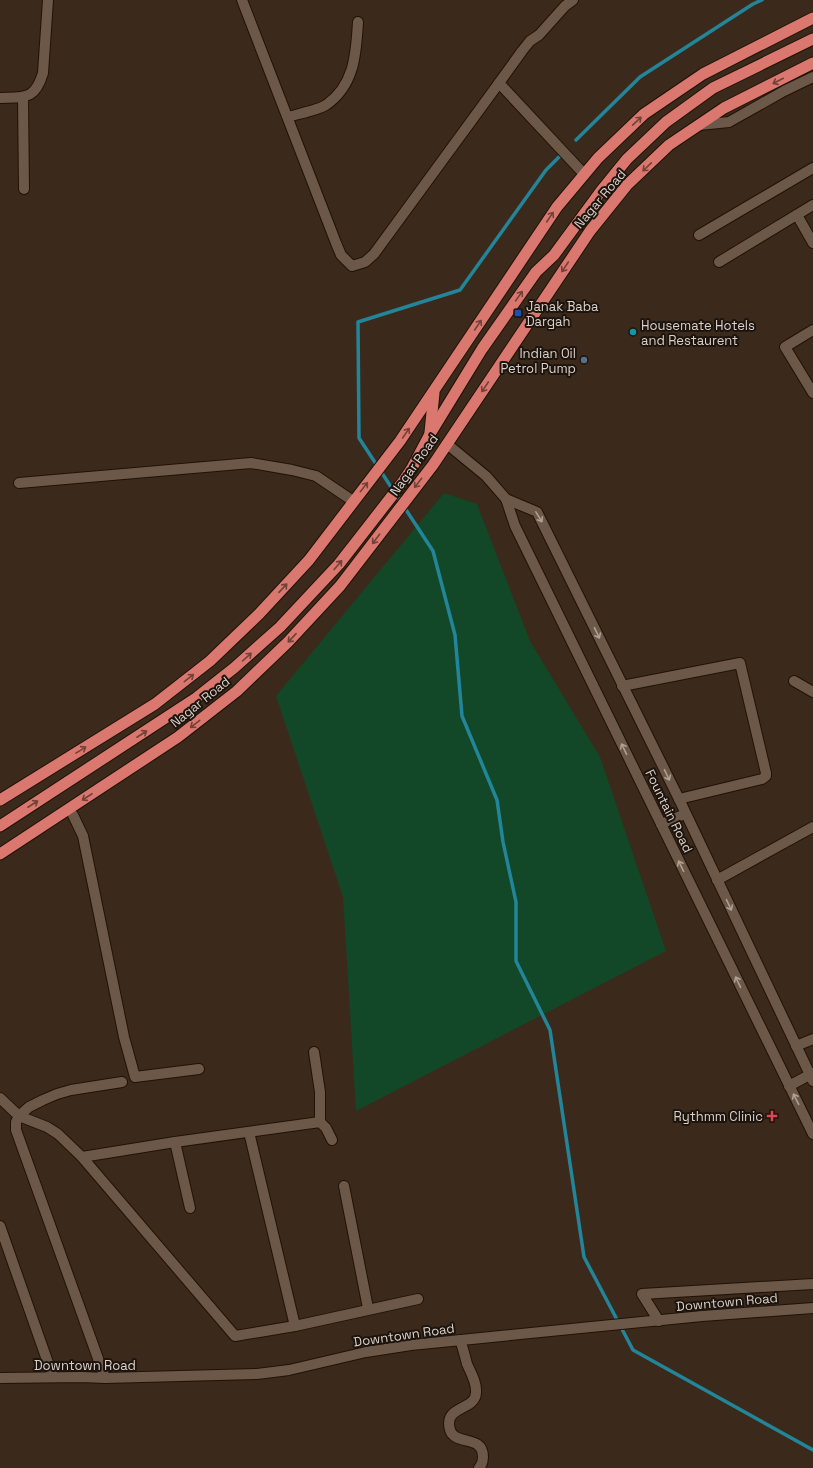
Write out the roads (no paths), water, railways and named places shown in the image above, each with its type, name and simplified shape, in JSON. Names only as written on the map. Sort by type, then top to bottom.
[{"type":"highway","name":"Nagar Road","points":[[0,800],[155,704],[210,661],[259,614],[309,560],[400,441],[553,213],[598,158],[644,114],[703,74],[813,18]]},
{"type":"highway","points":[[0,826],[196,698],[234,668],[280,627],[339,564],[402,483],[412,468],[430,434],[487,342],[536,272],[554,255],[601,191],[627,159],[666,122],[713,88],[813,39]]},
{"type":"highway","name":"Nagar Road","points":[[0,854],[178,737],[236,691],[288,642],[340,586],[433,465],[590,231],[627,185],[669,145],[724,108],[813,63]]},
{"type":"highway","points":[[430,434],[435,390]]},
{"type":"street","points":[[0,98],[23,97],[34,93],[40,84],[43,73],[48,0]]},
{"type":"street","points":[[242,0],[341,256],[352,266],[365,262],[374,254],[522,51],[530,41],[539,35],[565,6],[573,0]]},
{"type":"street","points":[[288,117],[325,106],[338,95],[348,80],[355,60],[358,22]]},
{"type":"street","points":[[699,125],[729,122],[813,76]]},
{"type":"street","points":[[500,83],[584,174]]},
{"type":"street","points":[[23,97],[24,189]]},
{"type":"street","points":[[699,235],[813,168]]},
{"type":"street","points":[[719,262],[813,205]]},
{"type":"street","points":[[797,215],[813,243]]},
{"type":"street","points":[[813,330],[785,347],[813,393]]},
{"type":"street","name":"Fountain Road","points":[[447,444],[486,476],[506,499],[516,526],[813,1134]]},
{"type":"street","points":[[18,484],[251,463],[316,476],[353,502]]},
{"type":"street","name":"Fountain Road","points":[[506,499],[537,512],[686,814],[796,1046],[812,1076]]},
{"type":"street","points":[[622,686],[740,663],[766,776],[762,779],[679,800]]},
{"type":"street","points":[[794,681],[813,692]]},
{"type":"street","points":[[661,824],[686,814]]},
{"type":"street","points":[[73,815],[83,836],[124,1037],[135,1077],[200,1069]]},
{"type":"street","points":[[717,880],[813,827]]},
{"type":"street","points":[[796,1046],[813,1039]]},
{"type":"street","points":[[314,1052],[320,1092],[320,1122],[326,1128],[332,1140]]},
{"type":"street","points":[[789,1086],[812,1076]]},
{"type":"street","points":[[105,1378],[16,1130],[16,1122],[18,1116],[28,1107],[58,1094],[122,1082]]},
{"type":"street","points":[[0,1098],[18,1116],[47,1127],[58,1134],[82,1157],[235,1336],[295,1326],[368,1308],[418,1298]]},
{"type":"street","points":[[82,1157],[175,1142],[320,1122]]},
{"type":"street","points":[[249,1132],[295,1326]]},
{"type":"street","points":[[175,1142],[190,1208]]},
{"type":"street","points":[[344,1186],[368,1308]]},
{"type":"street","points":[[0,1226],[53,1377]]},
{"type":"street","points":[[659,1321],[642,1294],[813,1284]]},
{"type":"street","name":"Downtown Road","points":[[0,1378],[105,1378],[257,1374],[290,1370],[366,1352],[411,1345],[813,1308]]},
{"type":"street","points":[[460,1340],[474,1378],[476,1394],[471,1404],[460,1408],[453,1413],[450,1421],[450,1430],[453,1435],[477,1444],[481,1448],[483,1455],[482,1463],[479,1468]]},
{"type":"waterway","points":[[576,140],[640,77],[753,4],[762,0]]},
{"type":"waterway","points":[[560,156],[546,170],[460,290],[358,322],[359,438],[433,551],[455,635],[462,716],[497,800],[503,842],[516,902],[516,961],[550,1030],[584,1257],[633,1350],[813,1450]]},
{"type":"place","name":"Janak Baba Dargah","points":[[518,313]]},
{"type":"place","name":"Housemate Hotels and Restaurent","points":[[633,332]]},
{"type":"place","name":"Indian Oil Petrol Pump","points":[[584,360]]},
{"type":"place","name":"Rythmm Clinic","points":[[772,1116]]}]
